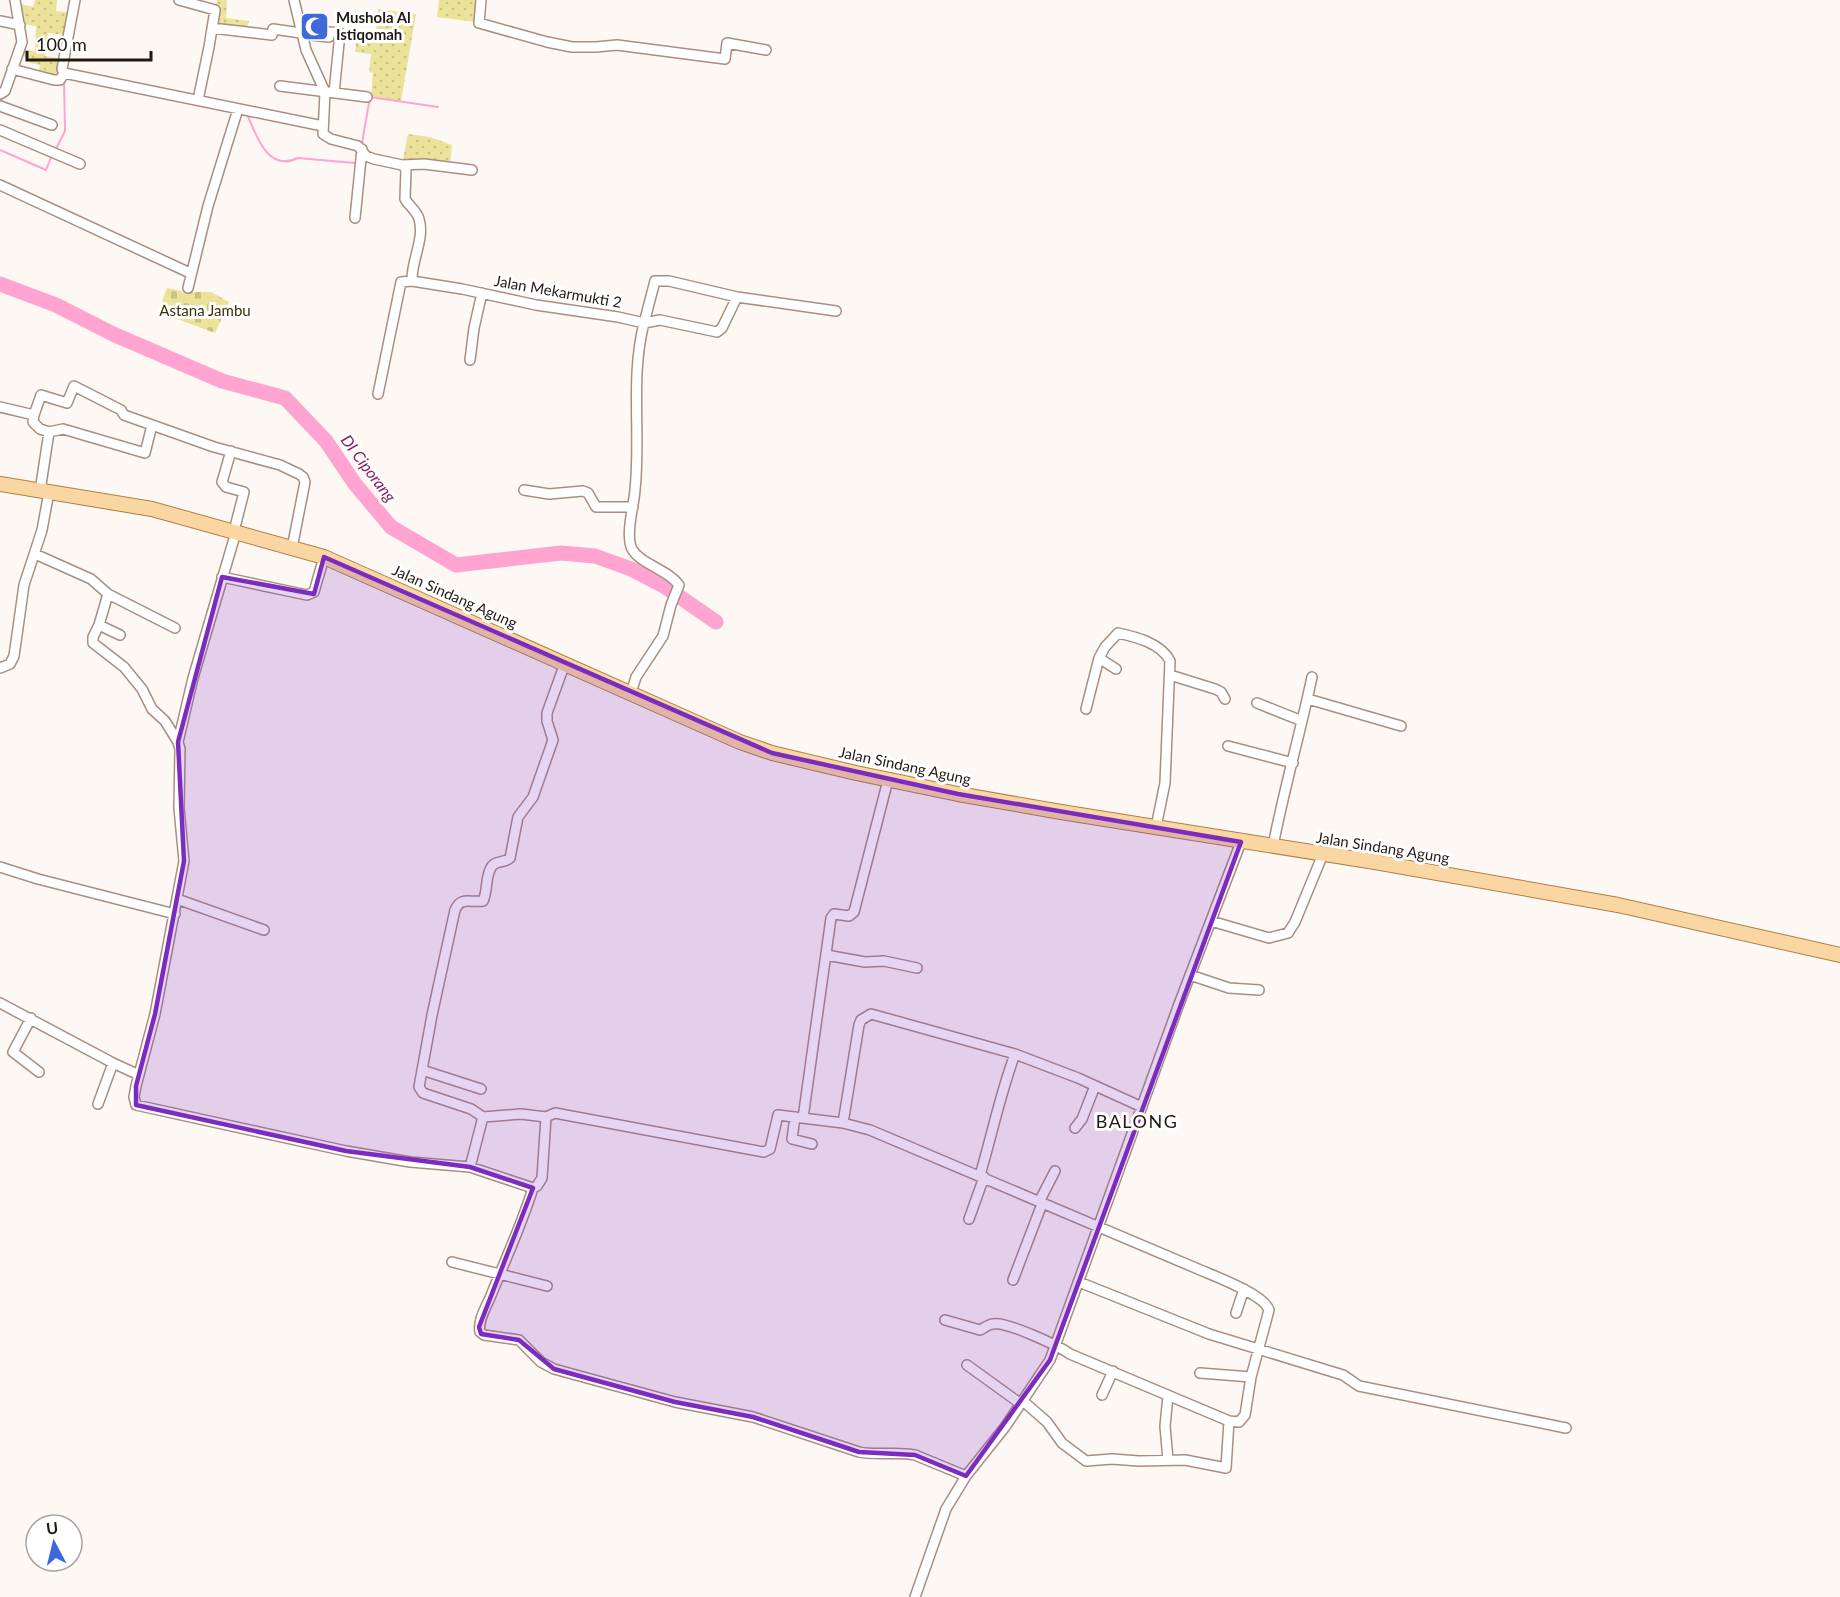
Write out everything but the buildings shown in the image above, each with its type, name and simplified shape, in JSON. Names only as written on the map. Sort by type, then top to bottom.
[{"type":"main road","name":"Jalan Sindang Agung","points":[[0,484],[152,509],[324,557],[756,748],[888,780],[1061,813],[1323,854],[1618,905],[1840,955]]},
{"type":"street","points":[[0,94],[5,91],[22,42],[15,0]]},
{"type":"street","points":[[12,69],[60,80],[64,73],[62,69],[75,0]]},
{"type":"street","points":[[179,0],[214,10],[198,100]]},
{"type":"street","points":[[294,0],[306,50],[330,92]]},
{"type":"street","points":[[481,0],[479,23],[572,47],[617,45],[725,59],[727,43],[765,50]]},
{"type":"street","points":[[0,21],[20,25]]},
{"type":"street","points":[[212,28],[272,35],[273,29],[329,37],[329,32],[340,33],[323,126],[324,134],[327,137],[358,146],[366,156],[374,159],[402,165],[423,164],[472,170]]},
{"type":"street","points":[[64,73],[323,126]]},
{"type":"street","points":[[280,86],[367,97]]},
{"type":"street","points":[[0,106],[52,125]]},
{"type":"street","points":[[188,288],[219,165],[238,109]]},
{"type":"street","points":[[0,130],[80,164]]},
{"type":"street","points":[[355,218],[362,149]]},
{"type":"street","points":[[378,394],[401,282],[412,281],[412,268],[420,239],[419,217],[405,199],[406,172],[402,165]]},
{"type":"street","points":[[0,186],[190,273]]},
{"type":"street","name":"Jalan Mekarmukti 2","points":[[412,281],[644,323],[660,320],[717,332],[722,328],[737,297]]},
{"type":"street","points":[[631,693],[636,677],[663,636],[679,585],[670,575],[633,550],[629,538],[636,472],[638,364],[644,323],[655,281],[669,281],[737,297],[836,311]]},
{"type":"street","points":[[470,360],[482,293]]},
{"type":"street","points":[[152,425],[145,453],[63,429],[49,432],[40,429],[33,422],[41,395],[67,403],[74,386],[121,410],[124,415],[280,465],[303,477],[302,496],[292,548]]},
{"type":"street","points":[[0,407],[34,415]]},
{"type":"street","points":[[0,668],[10,664],[14,656],[24,585],[42,530],[49,432]]},
{"type":"street","points":[[231,451],[222,482],[226,487],[244,492],[235,532],[193,678],[178,742],[181,763],[179,808],[184,861],[156,1014],[134,1097],[136,1105],[357,1153],[410,1162],[470,1167],[532,1188],[537,1186],[542,1178],[546,1117]]},
{"type":"street","points":[[524,490],[549,494],[583,491],[588,494],[596,507],[633,507]]},
{"type":"street","points":[[35,554],[91,579],[108,594],[175,628]]},
{"type":"street","points":[[222,577],[307,595],[314,592],[324,557]]},
{"type":"street","points":[[108,594],[92,640],[95,645],[124,667],[146,695],[152,709],[165,721],[178,742]]},
{"type":"street","points":[[99,625],[120,635]]},
{"type":"street","points":[[1086,709],[1099,658],[1105,647],[1118,633],[1138,638],[1162,651],[1170,661],[1164,783],[1156,827]]},
{"type":"street","points":[[1099,658],[1116,669]]},
{"type":"street","points":[[565,663],[547,713],[553,740],[532,797],[518,817],[510,858],[496,863],[491,869],[483,901],[462,900],[455,910],[422,1070],[419,1087],[421,1092],[471,1109],[483,1117],[521,1114],[546,1117],[555,1113],[764,1152],[770,1149],[777,1115],[843,1123],[879,1133],[982,1176],[1098,1229],[1244,1289],[1269,1307],[1251,1377],[1245,1416],[1241,1421],[1229,1421],[1070,1354],[1057,1345],[996,1323],[977,1330],[945,1320]]},
{"type":"street","points":[[1170,675],[1215,689],[1221,692],[1226,699]]},
{"type":"street","points":[[1273,846],[1284,787],[1293,763],[1312,677]]},
{"type":"street","points":[[1308,699],[1401,726]]},
{"type":"street","points":[[1257,703],[1302,721]]},
{"type":"street","points":[[1228,746],[1293,763]]},
{"type":"street","points":[[812,1144],[792,1138],[799,1117],[832,915],[836,913],[851,915],[854,912],[888,780]]},
{"type":"street","points":[[915,1597],[946,1509],[966,1476],[1044,1371],[1057,1345],[1190,975],[1241,842]]},
{"type":"street","points":[[1210,921],[1263,937],[1275,938],[1283,935],[1295,922],[1323,854]]},
{"type":"street","points":[[0,867],[175,914]]},
{"type":"street","points":[[177,899],[264,930]]},
{"type":"street","points":[[826,956],[865,962],[880,961],[917,968]]},
{"type":"street","points":[[1190,975],[1229,988],[1259,990]]},
{"type":"street","points":[[0,1003],[140,1075]]},
{"type":"street","points":[[843,1123],[859,1026],[866,1016],[877,1015],[1015,1054],[1142,1107]]},
{"type":"street","points":[[31,1018],[13,1052],[39,1072]]},
{"type":"street","points":[[969,1219],[982,1176],[1005,1080],[1015,1054]]},
{"type":"street","points":[[99,1104],[113,1063]]},
{"type":"street","points":[[422,1070],[481,1089]]},
{"type":"street","points":[[1075,1128],[1082,1119],[1095,1086]]},
{"type":"street","points":[[470,1167],[483,1117]]},
{"type":"street","points":[[1013,1280],[1055,1171]]},
{"type":"street","points":[[532,1188],[479,1327],[480,1332],[484,1335],[519,1340],[547,1365],[675,1402],[753,1417],[859,1452],[915,1455],[966,1476]]},
{"type":"street","points":[[452,1262],[547,1286]]},
{"type":"street","points":[[1079,1282],[1209,1334],[1343,1375],[1364,1387],[1566,1428]]},
{"type":"street","points":[[1236,1313],[1244,1289]]},
{"type":"street","points":[[967,1365],[1047,1422],[1062,1443],[1086,1461],[1112,1459],[1192,1461],[1226,1468],[1229,1421]]},
{"type":"street","points":[[1102,1395],[1113,1371]]},
{"type":"street","points":[[1200,1373],[1251,1377]]},
{"type":"street","points":[[1168,1396],[1165,1419],[1168,1460]]},
{"type":"highlighted area","points":[[324,557],[772,753],[958,794],[1241,842],[1050,1360],[966,1476],[915,1455],[859,1452],[753,1417],[675,1402],[554,1369],[519,1340],[481,1334],[479,1327],[533,1188],[470,1167],[346,1151],[136,1105],[136,1086],[155,1014],[184,861],[178,742],[222,577],[314,594]]},
{"type":"green space","points":[[35,0],[57,0],[56,11],[71,13],[67,35],[48,33],[45,56],[63,59],[60,80],[38,74],[40,65],[30,63],[30,58],[19,55],[21,49],[35,51],[36,26],[23,24],[17,3],[33,7]]},
{"type":"green space","points":[[217,0],[227,0],[226,18],[249,21],[246,32],[213,27]]},
{"type":"green space","points":[[439,0],[478,0],[476,22],[437,17]]},
{"type":"green space","points":[[378,9],[416,14],[401,101],[371,96],[373,73],[369,72],[371,54],[355,52],[357,33],[376,36]]},
{"type":"green space","points":[[408,134],[430,137],[452,145],[450,165],[402,164]]},
{"type":"green space","name":"Astana Jambu","points":[[167,288],[186,292],[211,292],[229,302],[215,333],[158,312]]},
{"type":"waterway","points":[[57,147],[65,131],[64,80]]},
{"type":"waterway","points":[[362,143],[370,97],[438,107]]},
{"type":"waterway","points":[[246,112],[258,140],[270,156],[278,160],[287,161],[298,158],[355,163],[358,161]]},
{"type":"waterway","points":[[0,150],[46,170],[52,155]]},
{"type":"waterway","name":"DI Ciporang","points":[[0,284],[56,305],[113,334],[222,381],[285,398],[326,441],[355,484],[391,527],[456,565],[561,553],[595,556],[631,569],[664,586],[716,622]]},
{"type":"place","name":"Mushola Al Istiqomah","points":[[315,26]]},
{"type":"district","name":"BALONG","points":[[1137,1121]]}]
